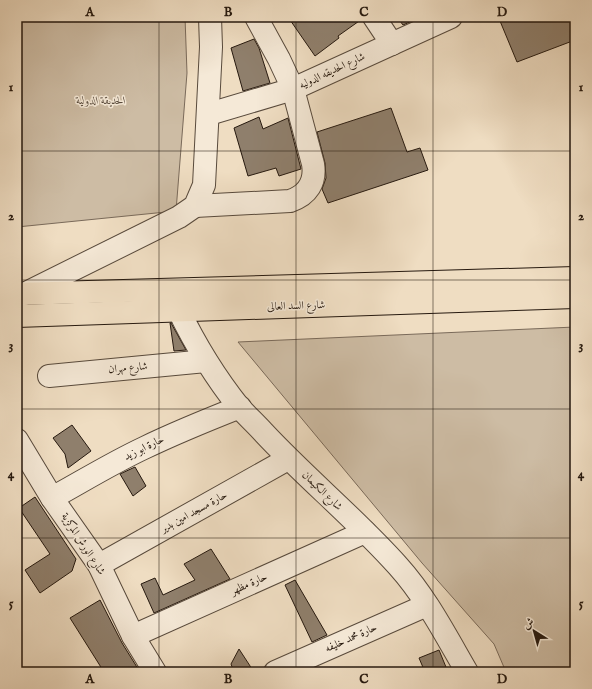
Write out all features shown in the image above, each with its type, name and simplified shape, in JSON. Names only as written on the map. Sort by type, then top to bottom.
[{"type":"main road","name":"شارع السد العالى","points":[[20,294],[575,278]]},
{"type":"main road","name":"شارع السد العالى","points":[[17,316],[178,309],[575,297]]},
{"type":"street","points":[[195,206],[204,185],[209,114],[211,47],[210,17]]},
{"type":"street","points":[[20,294],[179,217],[195,206],[290,200],[305,194],[314,180],[315,172],[293,89],[279,59],[256,17]]},
{"type":"street","points":[[374,17],[392,44]]},
{"type":"street","name":"شارع الحديقه الدوليه","points":[[209,114],[293,89],[451,17]]},
{"type":"street","name":"شارع الكيمان","points":[[178,309],[191,336],[206,361],[240,407],[288,459],[365,532],[414,585],[467,672]]},
{"type":"street","name":"شارع مهران","points":[[49,376],[206,361]]},
{"type":"street","name":"حارة ابو زيد","points":[[52,498],[142,448],[181,430],[240,407]]},
{"type":"street","name":"شارع الورش المركزية","points":[[17,440],[52,498],[99,565],[133,636],[155,672]]},
{"type":"street","name":"حارة مسجد امين بدير","points":[[99,565],[288,459]]},
{"type":"street","name":"حارة مظهر","points":[[133,636],[365,532]]},
{"type":"street","name":"حارة محمد خليفه","points":[[275,672],[427,605]]},
{"type":"green space","name":"الحديقة الدولية","points":[[17,17],[185,17],[187,73],[176,211],[17,227]]},
{"type":"green space","points":[[575,327],[575,672],[506,672],[494,644],[422,563],[238,342]]},
{"type":"building","points":[[288,17],[362,17],[362,19],[338,36],[339,38],[315,56]]},
{"type":"building","points":[[397,17],[421,17],[403,25]]},
{"type":"building","points":[[508,17],[575,17],[575,40],[517,62],[500,21]]},
{"type":"building","points":[[254,39],[259,48],[270,83],[243,91],[231,48]]},
{"type":"building","points":[[391,108],[407,152],[420,148],[428,170],[328,203],[322,189],[326,178],[325,163],[317,132]]},
{"type":"building","points":[[259,117],[263,129],[288,118],[301,169],[279,176],[276,168],[248,176],[234,128]]},
{"type":"building","points":[[171,323],[186,350],[174,351]]},
{"type":"building","points":[[72,425],[91,451],[68,468],[65,454],[53,438]]},
{"type":"building","points":[[135,467],[146,486],[133,496],[120,474]]},
{"type":"building","points":[[35,497],[76,559],[72,571],[40,593],[25,570],[50,554],[19,508]]},
{"type":"building","points":[[211,549],[230,579],[154,613],[141,584],[155,578],[163,595],[195,580],[184,564]]},
{"type":"building","points":[[295,580],[327,635],[312,642],[285,585]]},
{"type":"building","points":[[100,600],[122,643],[140,672],[104,672],[70,618]]},
{"type":"building","points":[[239,649],[254,672],[234,672],[231,664]]},
{"type":"building","points":[[439,650],[448,672],[425,672],[419,658]]}]
